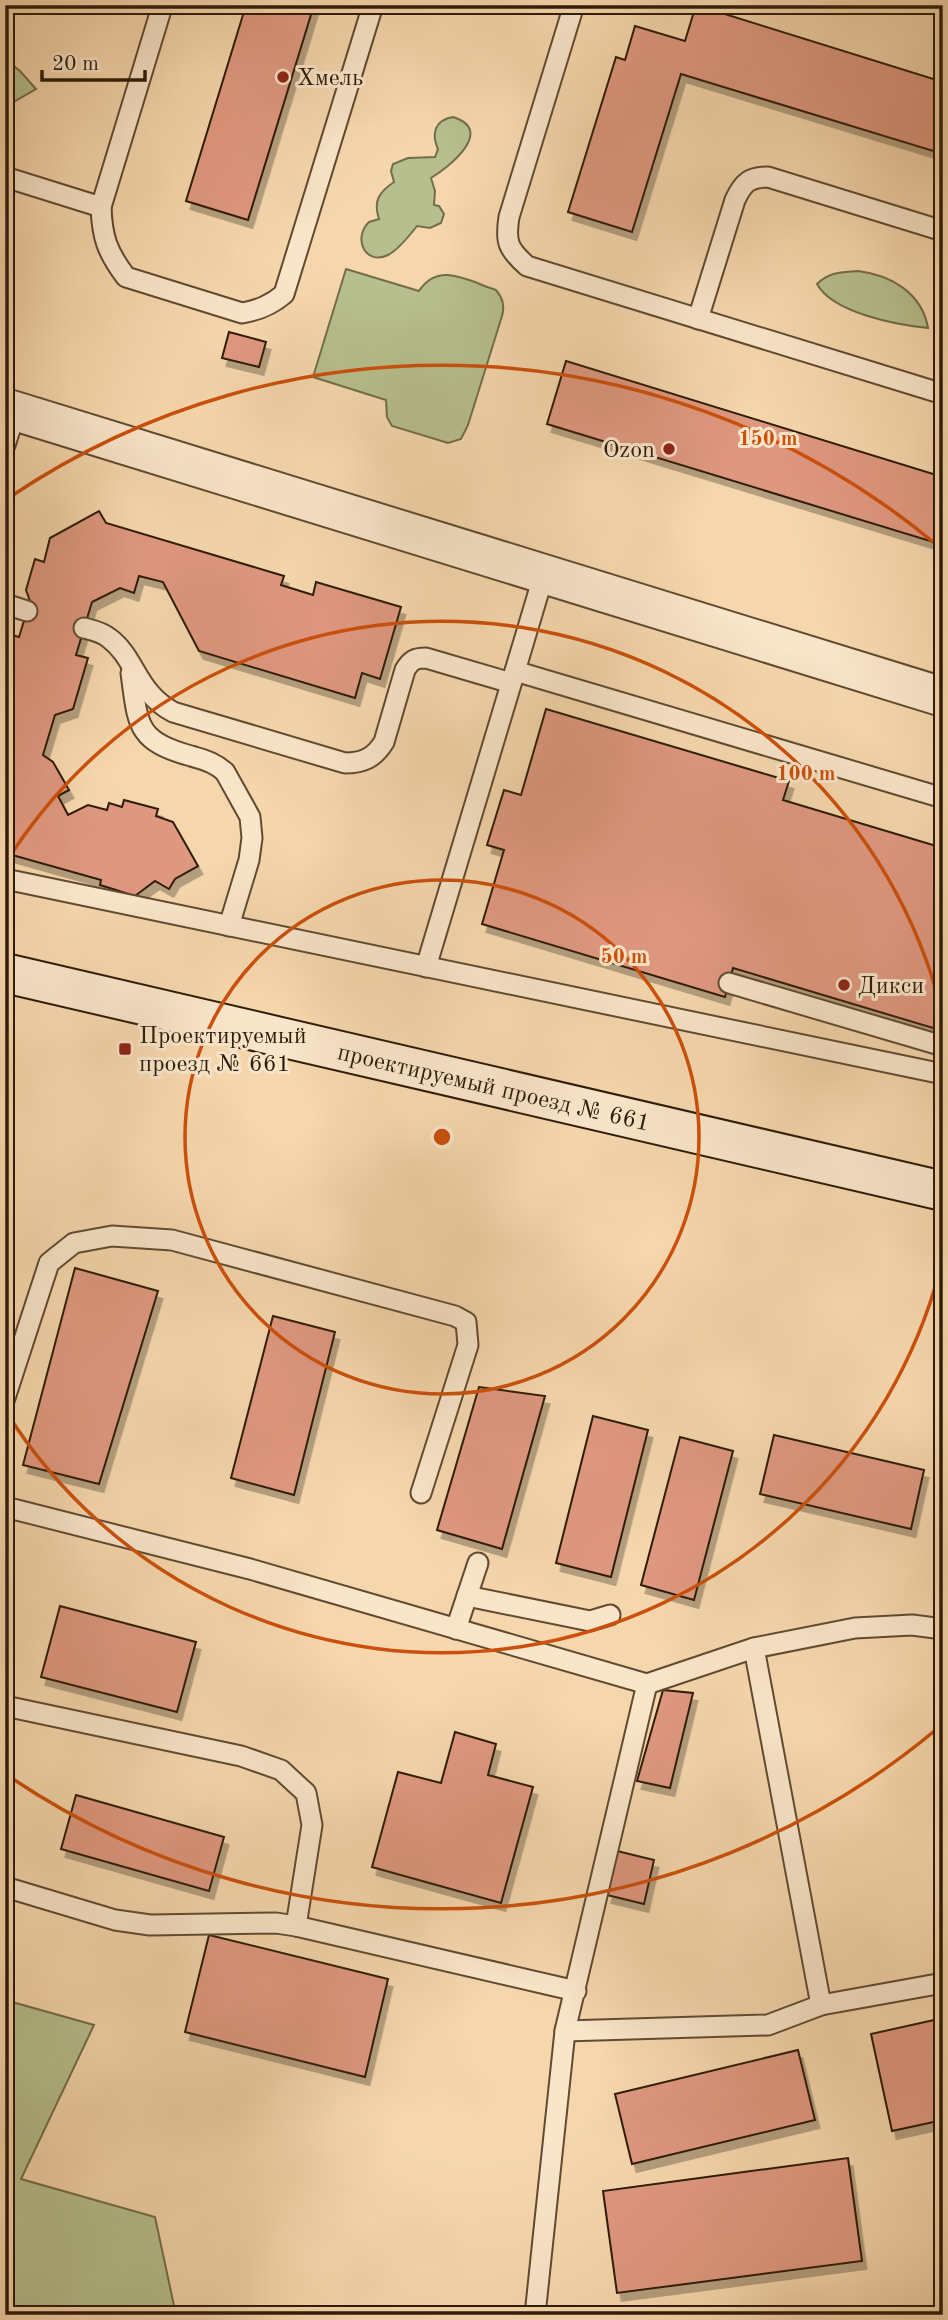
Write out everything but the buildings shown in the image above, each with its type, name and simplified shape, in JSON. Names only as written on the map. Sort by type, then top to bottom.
[{"type":"street","points":[[9,421],[544,574],[943,696]]},
{"type":"street","name":"проектируемый проезд № 661","points":[[5,973],[943,1191]]},
{"type":"lane","points":[[160,5],[161,10],[101,206],[102,232],[107,247],[126,277],[242,313],[271,304],[284,294],[373,5]]},
{"type":"lane","points":[[574,5],[509,217],[506,235],[512,252],[527,266],[943,394]]},
{"type":"lane","points":[[5,177],[101,206]]},
{"type":"lane","points":[[698,319],[735,200],[741,185],[753,177],[768,177],[943,231]]},
{"type":"lane","points":[[426,967],[544,574]]},
{"type":"lane","points":[[5,604],[27,611]]},
{"type":"lane","points":[[84,628],[112,640],[153,699],[173,712],[345,763],[359,763],[378,751],[384,742],[405,670],[410,662],[426,657],[513,677],[943,799]]},
{"type":"lane","points":[[130,665],[137,718],[144,732],[166,749],[212,762],[219,767],[229,779],[250,817],[252,848],[229,926]]},
{"type":"lane","points":[[5,879],[943,1074]]},
{"type":"lane","points":[[729,983],[943,1046]]},
{"type":"lane","points":[[5,1398],[48,1263],[74,1244],[112,1236],[172,1240],[455,1316],[466,1322],[468,1345],[421,1493]]},
{"type":"lane","points":[[5,1507],[250,1569],[647,1684],[754,1648],[855,1628],[912,1625],[943,1629]]},
{"type":"lane","points":[[456,1629],[478,1563]]},
{"type":"lane","points":[[467,1596],[590,1621],[610,1615]]},
{"type":"lane","points":[[754,1648],[821,2005]]},
{"type":"lane","points":[[535,2315],[565,2031],[647,1684]]},
{"type":"lane","points":[[5,1706],[241,1756],[281,1770],[306,1793],[312,1825],[296,1926]]},
{"type":"lane","points":[[5,1887],[115,1920],[150,1925],[276,1923],[296,1926],[576,1991]]},
{"type":"lane","points":[[565,2031],[768,2025],[821,2005],[943,1983]]},
{"type":"green space","points":[[5,59],[36,89],[5,105]]},
{"type":"green space","points":[[453,117],[465,123],[470,131],[469,139],[457,158],[431,178],[435,191],[434,205],[439,206],[444,214],[441,223],[430,228],[417,226],[400,246],[388,255],[373,257],[364,249],[362,236],[369,222],[379,219],[377,202],[384,189],[394,182],[391,171],[393,164],[408,158],[435,157],[438,149],[436,128],[442,121]]},
{"type":"green space","points":[[346,269],[419,291],[427,282],[445,275],[465,278],[496,290],[502,299],[502,316],[468,425],[461,439],[448,443],[392,426],[387,417],[386,400],[313,377]]},
{"type":"green space","points":[[858,271],[882,277],[903,288],[919,305],[928,328],[900,324],[851,310],[825,294],[817,284],[831,275]]},
{"type":"green space","points":[[5,2000],[94,2025],[21,2179],[155,2217],[176,2315],[5,2315]]},
{"type":"place","name":"Хмель","points":[[283,77]]},
{"type":"place","name":"Ozon","points":[[669,449]]},
{"type":"place","name":"Дикси","points":[[844,985]]},
{"type":"place","name":"Проектируемый проезд № 661","points":[[125,1049]]}]
